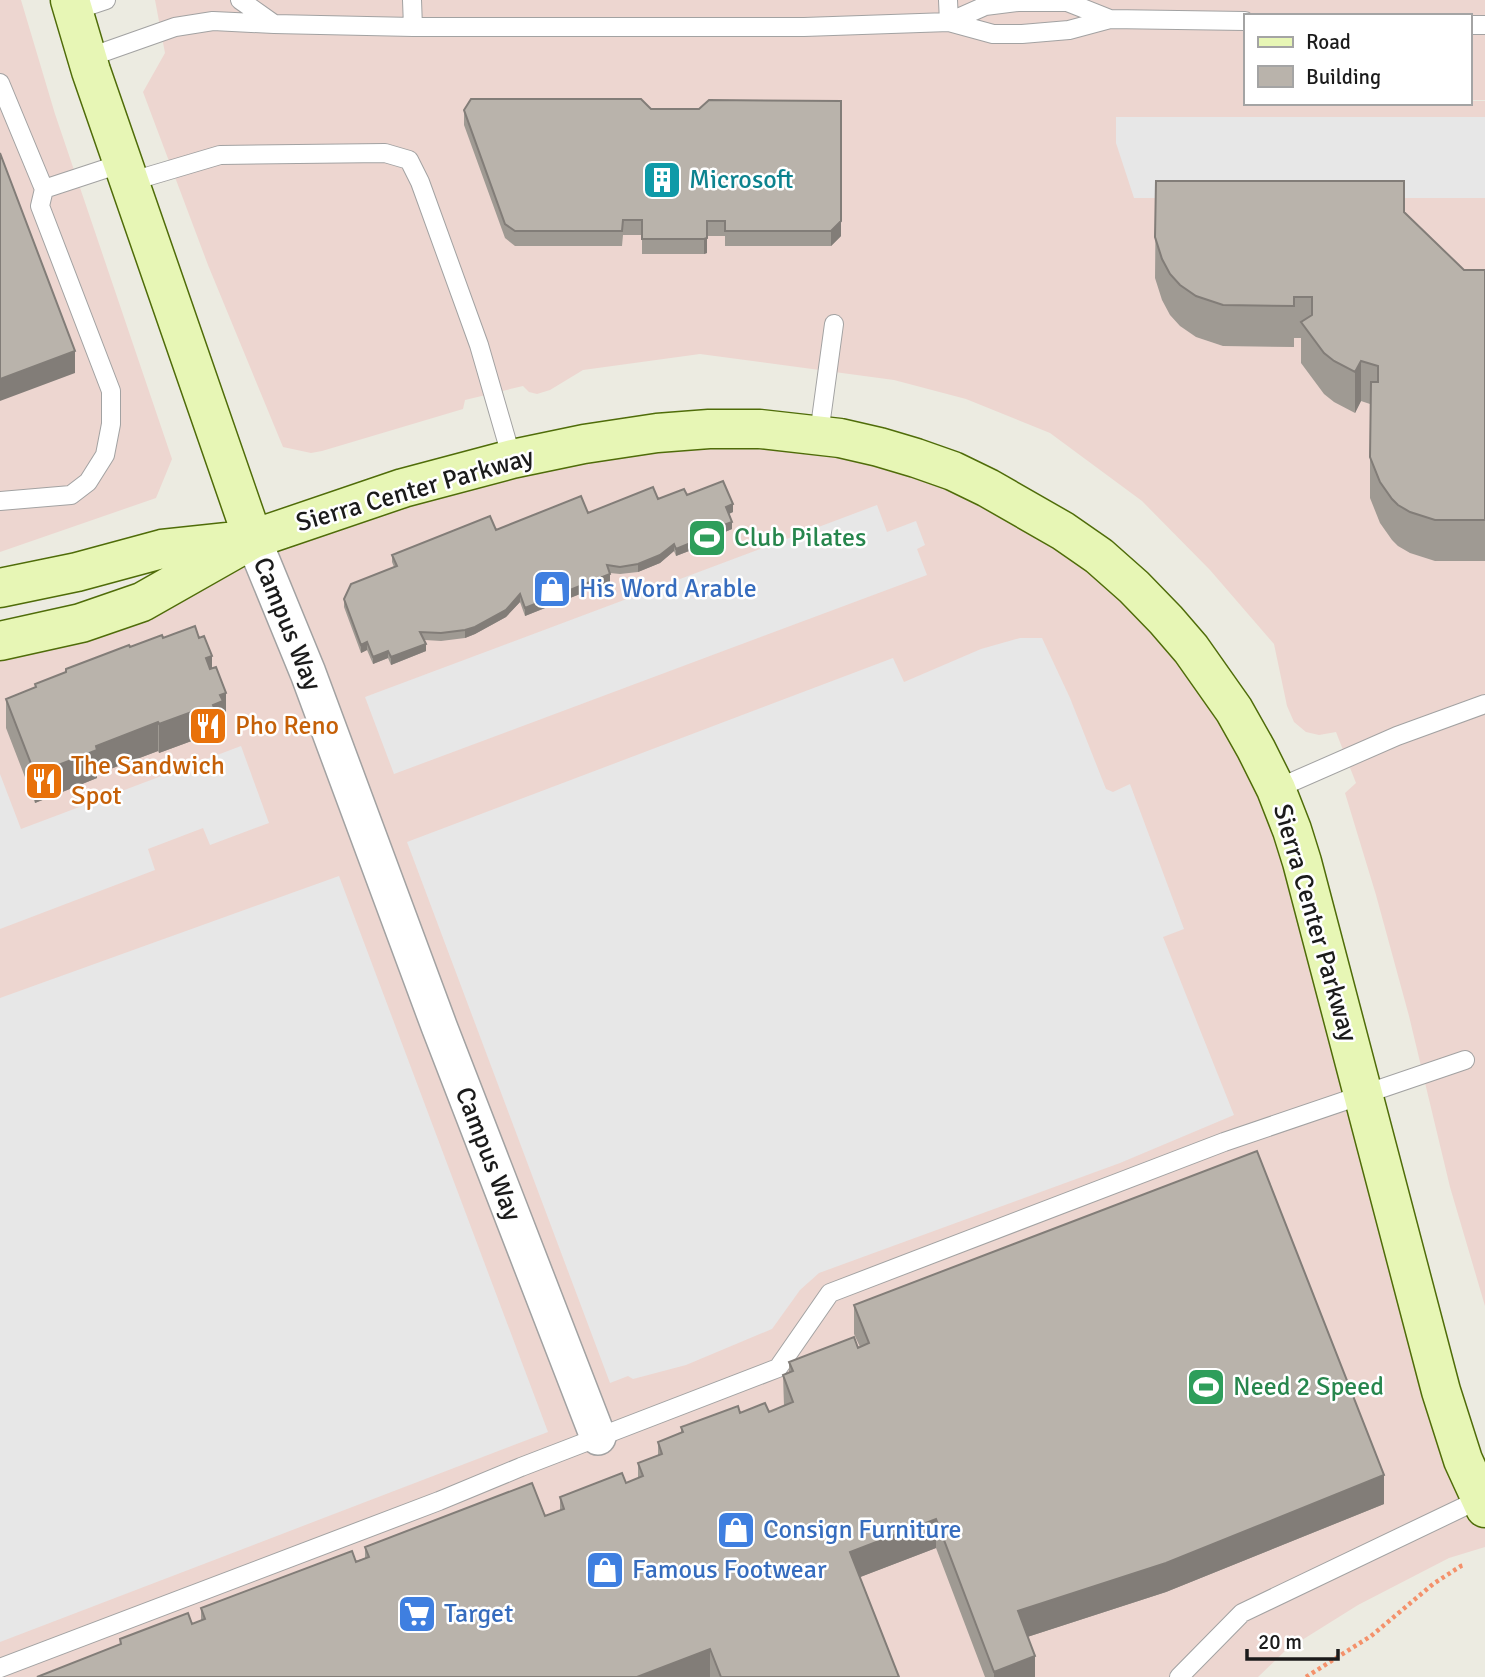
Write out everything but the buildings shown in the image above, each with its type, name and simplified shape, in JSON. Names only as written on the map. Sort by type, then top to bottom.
[{"type":"street","name":"Campus Way","points":[[83,4],[87,58],[253,539],[308,673],[439,1026],[598,1437]]},
{"type":"street","name":"Sierra Center Parkway","points":[[0,641],[81,623],[142,602],[253,539],[403,488],[512,459],[657,433],[760,429],[819,434],[879,447],[953,471],[1027,508],[1099,556],[1166,620],[1191,649],[1234,710],[1276,789],[1302,862],[1444,1403],[1463,1460],[1483,1504]]},
{"type":"street","name":"Sierra Center Parkway","points":[[0,588],[77,572],[162,549],[253,539]]},
{"type":"lane","points":[[240,0],[274,24]]},
{"type":"lane","points":[[412,0],[413,27]]},
{"type":"lane","points":[[948,0],[949,22]]},
{"type":"lane","points":[[949,22],[985,6],[1018,2],[1067,2],[1110,19]]},
{"type":"lane","points":[[87,58],[175,27],[213,21],[413,27],[804,27],[949,22],[993,34],[1022,34],[1069,30],[1110,19],[1244,21]]},
{"type":"lane","points":[[0,83],[44,189],[40,206],[111,391],[111,424],[104,455],[88,482],[71,495],[0,501]]},
{"type":"lane","points":[[44,189],[220,155],[385,153],[409,160],[421,182],[479,345],[512,459]]},
{"type":"lane","points":[[819,434],[834,324]]},
{"type":"lane","points":[[1276,789],[1397,736],[1485,704]]},
{"type":"lane","points":[[0,1668],[439,1501],[778,1368],[830,1293],[1224,1142],[1465,1060]]},
{"type":"lane","points":[[1179,1677],[1242,1613],[1483,1504]]},
{"type":"path","points":[[1306,1677],[1371,1636],[1433,1584],[1465,1565]]},
{"type":"shaded area","points":[[0,0],[21,0],[55,114],[172,459],[156,498],[0,552]]},
{"type":"shaded area","points":[[155,0],[1485,0],[1485,100],[1471,100],[1471,14],[1244,14],[1244,105],[1471,105],[1471,101],[1485,101],[1485,1306],[1450,1187],[1409,1016],[1376,895],[1345,793],[1356,783],[1336,732],[1319,735],[1306,732],[1294,722],[1287,706],[1274,644],[1210,570],[1142,501],[1050,433],[966,399],[894,380],[700,354],[583,370],[550,390],[537,394],[529,392],[523,386],[465,400],[463,409],[322,451],[311,453],[283,447],[208,265],[143,92],[165,53]]},
{"type":"shaded area","points":[[1116,117],[1485,117],[1485,198],[1134,198],[1116,143]]},
{"type":"shaded area","points":[[611,438],[858,445],[1107,559],[1249,720],[1485,1494],[1485,1547],[1449,1558],[1358,1605],[1286,1650],[1258,1677],[0,1677],[0,645],[239,545]]},
{"type":"shaded area","points":[[877,505],[887,532],[916,521],[925,545],[917,549],[927,575],[394,774],[365,697]]},
{"type":"shaded area","points":[[1020,638],[1042,638],[1070,698],[1106,789],[1113,792],[1130,784],[1184,929],[1163,937],[1234,1115],[1120,1163],[819,1273],[800,1290],[772,1329],[686,1365],[633,1379],[628,1376],[610,1383],[407,842],[893,658],[904,682],[981,649]]},
{"type":"shaded area","points":[[241,746],[269,823],[210,845],[203,828],[148,849],[155,870],[0,929],[0,774],[21,829]]},
{"type":"shaded area","points":[[339,876],[548,1432],[0,1642],[0,998]]},
{"type":"place","name":"Microsoft","points":[[662,180]]},
{"type":"place","name":"Club Pilates","points":[[707,538]]},
{"type":"place","name":"His Word Arable","points":[[552,589]]},
{"type":"place","name":"Pho Reno","points":[[208,726]]},
{"type":"place","name":"The Sandwich Spot","points":[[44,781]]},
{"type":"place","name":"Need 2 Speed","points":[[1206,1387]]},
{"type":"place","name":"Consign Furniture","points":[[736,1530]]},
{"type":"place","name":"Famous Footwear","points":[[605,1570]]},
{"type":"place","name":"Target","points":[[417,1614]]}]
